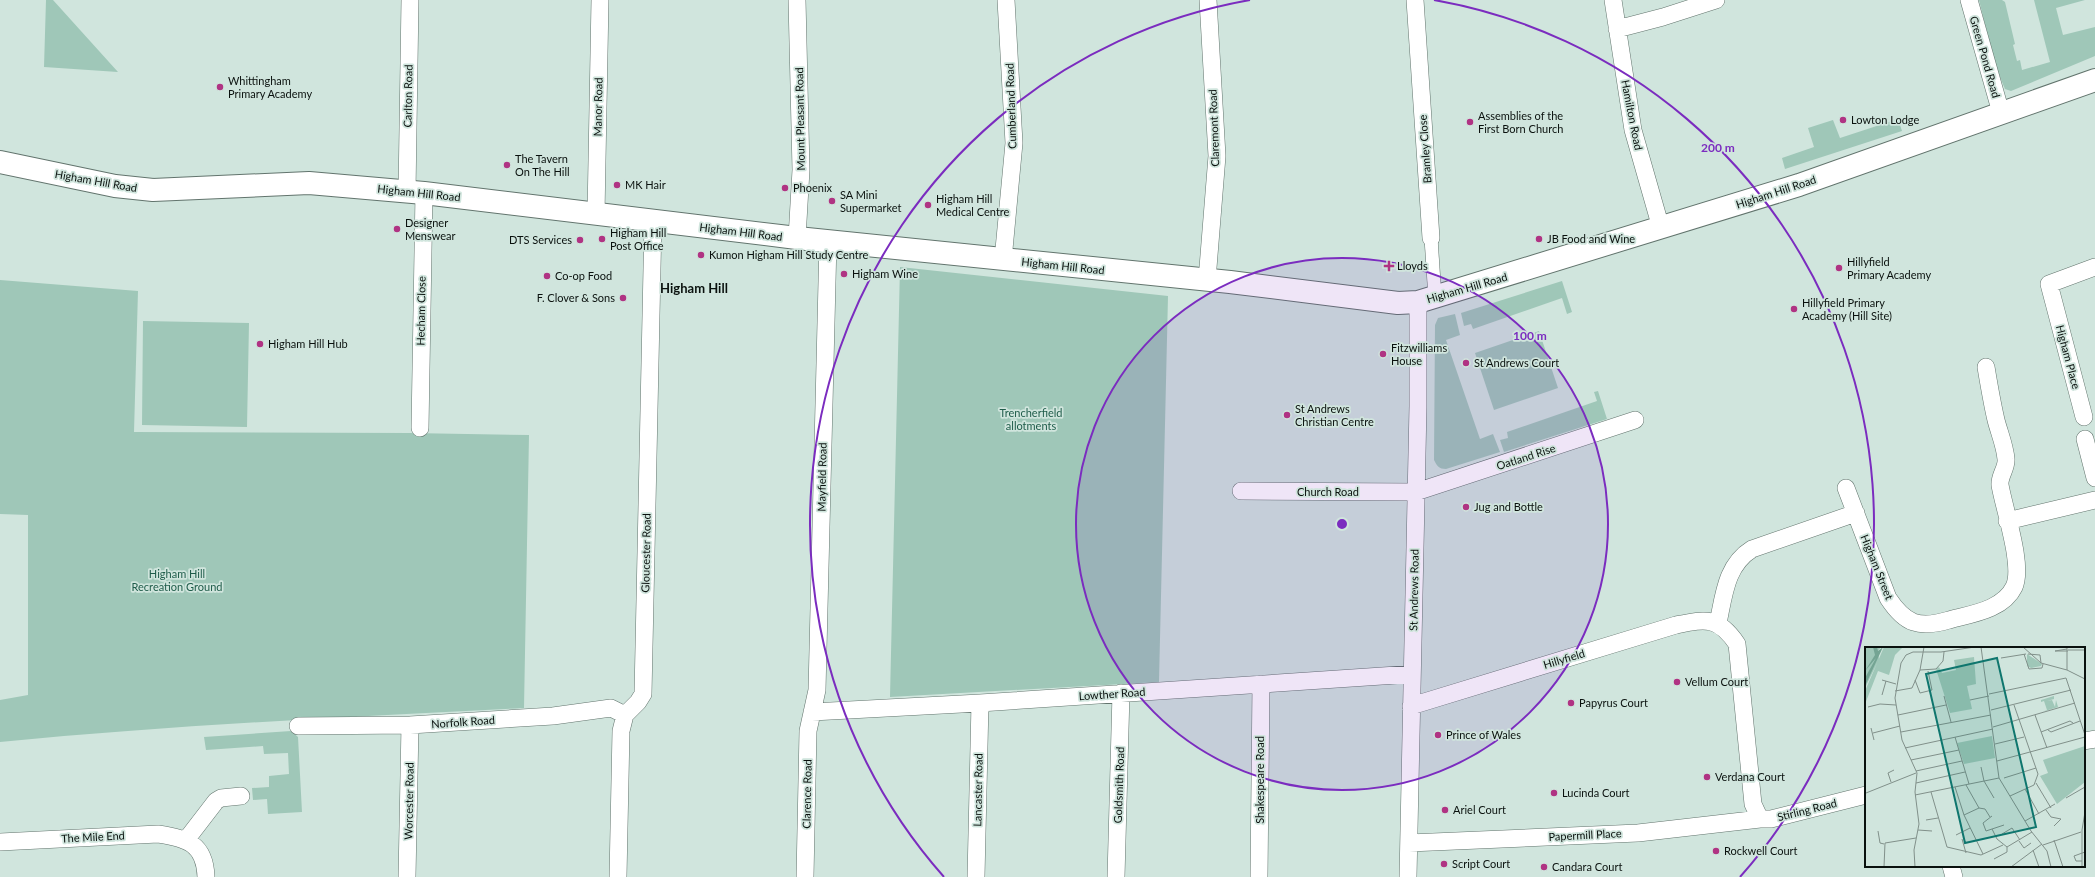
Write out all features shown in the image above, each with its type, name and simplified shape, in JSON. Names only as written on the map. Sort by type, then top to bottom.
[{"type":"street","name":"Carlton Road","points":[[410,0],[415,192]]},
{"type":"street","name":"Manor Road","points":[[596,214],[600,0]]},
{"type":"street","name":"Mount Pleasant Road","points":[[796,238],[801,170],[797,0]]},
{"type":"street","name":"Cumberland Road","points":[[1003,260],[1014,144],[1006,0]]},
{"type":"street","name":"Claremont Road","points":[[1207,280],[1217,156],[1208,0]]},
{"type":"street","name":"Bramley Close","points":[[1415,0],[1431,238],[1427,300]]},
{"type":"street","name":"Hamilton Road","points":[[1613,0],[1633,130],[1661,228]]},
{"type":"street","points":[[1617,29],[1716,0]]},
{"type":"street","name":"Green Pond Road","points":[[1969,0],[2001,114]]},
{"type":"street","name":"Higham Hill Road","points":[[0,162],[116,186],[153,190],[309,183],[415,192],[796,238],[1207,280],[1398,303],[1427,300],[1798,185],[2095,80]]},
{"type":"street","name":"Hecham Close","points":[[415,192],[420,428]]},
{"type":"street","name":"Gloucester Road","points":[[625,715],[638,702],[643,694],[653,221]]},
{"type":"street","name":"Mayfield Road","points":[[812,712],[817,684],[828,241]]},
{"type":"street","name":"Higham Place","points":[[2095,267],[2049,284],[2084,417],[2085,439],[2095,478]]},
{"type":"street","name":"St Andrews Road","points":[[1408,877],[1416,492],[1427,300]]},
{"type":"street","name":"Higham Street","points":[[1846,488],[1888,598],[1896,611],[1908,620],[1919,624],[1935,624],[1994,607],[2007,597],[2015,586],[2017,561],[1999,483],[2006,460],[1993,407],[1986,367]]},
{"type":"street","name":"Oatland Rise","points":[[1416,492],[1635,420]]},
{"type":"street","name":"Church Road","points":[[1241,491],[1416,492]]},
{"type":"street","points":[[2007,521],[2095,500]]},
{"type":"street","points":[[1760,819],[1753,804],[1737,644],[1728,630],[1718,623],[1733,567],[1740,556],[1752,549],[1856,513]]},
{"type":"street","name":"Hillyfield","points":[[1411,706],[1676,625],[1700,620],[1718,623]]},
{"type":"street","name":"Lowther Road","points":[[812,712],[980,703],[1412,674]]},
{"type":"street","name":"Shakespeare Road","points":[[1259,877],[1261,684]]},
{"type":"street","name":"Goldsmith Road","points":[[1116,877],[1121,693]]},
{"type":"street","name":"Lancaster Road","points":[[976,877],[980,703]]},
{"type":"street","name":"Norfolk Road","points":[[298,726],[415,725],[553,716],[610,708],[625,715]]},
{"type":"street","name":"Clarence Road","points":[[806,877],[808,731],[812,712]]},
{"type":"street","points":[[618,877],[621,732],[625,715]]},
{"type":"street","name":"Worcester Road","points":[[407,877],[415,725]]},
{"type":"street","points":[[2085,741],[2095,739]]},
{"type":"street","name":"Stirling Road","points":[[1760,819],[1771,819],[1865,795]]},
{"type":"street","points":[[186,840],[216,802],[221,798],[241,796]]},
{"type":"street","name":"Papermill Place","points":[[1409,843],[1638,833],[1760,819]]},
{"type":"street","name":"The Mile End","points":[[0,842],[158,834],[186,840],[202,854],[206,864],[206,877]]},
{"type":"street","points":[[1951,867],[1954,877]]},
{"type":"green space","points":[[46,0],[53,0],[118,72],[44,67]]},
{"type":"green space","points":[[1979,0],[2002,0],[2005,2],[2015,44],[2013,45],[2017,61],[2020,60],[2022,70],[2050,62],[2034,0],[2085,0],[2056,8],[2063,35],[2095,27],[2095,56],[2011,91],[2005,89],[1995,65]]},
{"type":"green space","points":[[1898,119],[1902,131],[1785,169],[1782,158],[1814,147],[1808,128],[1833,120],[1840,138]]},
{"type":"green space","name":"Trencherfield allotments","points":[[900,267],[1168,296],[1159,682],[890,697]]},
{"type":"green space","name":"Higham Hill Recreation Ground","points":[[0,280],[138,291],[134,432],[529,435],[524,708],[196,726],[0,742],[0,700],[28,695],[28,515],[0,514]]},
{"type":"green space","points":[[1562,281],[1572,312],[1567,314],[1562,298],[1473,329],[1471,324],[1464,326],[1461,313]]},
{"type":"green space","points":[[1455,314],[1460,335],[1446,340],[1480,439],[1493,434],[1500,452],[1444,469],[1438,467],[1434,460],[1435,325],[1438,318]]},
{"type":"green space","points":[[143,321],[249,323],[247,427],[142,425]]},
{"type":"green space","points":[[1539,331],[1558,388],[1494,410],[1475,353]]},
{"type":"green space","points":[[1598,391],[1607,419],[1504,452],[1500,440],[1508,438],[1507,432],[1597,401],[1594,392]]},
{"type":"green space","points":[[291,731],[298,737],[302,812],[268,814],[267,799],[253,800],[252,788],[269,787],[269,776],[289,774],[288,753],[264,754],[263,746],[206,750],[204,737]]},
{"type":"place","name":"Whittingham Primary Academy","points":[[220,87]]},
{"type":"place","name":"Lowton Lodge","points":[[1843,120]]},
{"type":"place","name":"Assemblies of the First Born Church","points":[[1470,122]]},
{"type":"place","name":"The Tavern On The Hill","points":[[507,165]]},
{"type":"place","name":"MK Hair","points":[[617,185]]},
{"type":"place","name":"Phoenix","points":[[785,188]]},
{"type":"place","name":"SA Mini Supermarket","points":[[832,201]]},
{"type":"place","name":"Higham Hill Medical Centre","points":[[928,205]]},
{"type":"place","name":"Designer Menswear","points":[[397,229]]},
{"type":"place","name":"Higham Hill Post Office","points":[[602,239]]},
{"type":"place","name":"JB Food and Wine","points":[[1539,239]]},
{"type":"place","name":"DTS Services","points":[[580,240]]},
{"type":"place","name":"Kumon Higham Hill Study Centre","points":[[701,255]]},
{"type":"place","name":"Lloyds","points":[[1389,266]]},
{"type":"place","name":"Hillyfield Primary Academy","points":[[1839,268]]},
{"type":"place","name":"Higham Wine","points":[[844,274]]},
{"type":"place","name":"Co-op Food","points":[[547,276]]},
{"type":"place","name":"F. Clover & Sons","points":[[623,298]]},
{"type":"place","name":"Hillyfield Primary Academy (Hill Site)","points":[[1794,309]]},
{"type":"place","name":"Higham Hill Hub","points":[[260,344]]},
{"type":"place","name":"Fitzwilliams House","points":[[1383,354]]},
{"type":"place","name":"St Andrews Court","points":[[1466,363]]},
{"type":"place","name":"St Andrews Christian Centre","points":[[1287,415]]},
{"type":"place","name":"Jug and Bottle","points":[[1466,507]]},
{"type":"place","name":"Vellum Court","points":[[1677,682]]},
{"type":"place","name":"Papyrus Court","points":[[1571,703]]},
{"type":"place","name":"Prince of Wales","points":[[1438,735]]},
{"type":"place","name":"Verdana Court","points":[[1707,777]]},
{"type":"place","name":"Lucinda Court","points":[[1554,793]]},
{"type":"place","name":"Ariel Court","points":[[1445,810]]},
{"type":"place","name":"Rockwell Court","points":[[1716,851]]},
{"type":"place","name":"Script Court","points":[[1444,864]]},
{"type":"place","name":"Candara Court","points":[[1544,867]]},
{"type":"district","name":"Higham Hill","points":[[694,288]]}]
